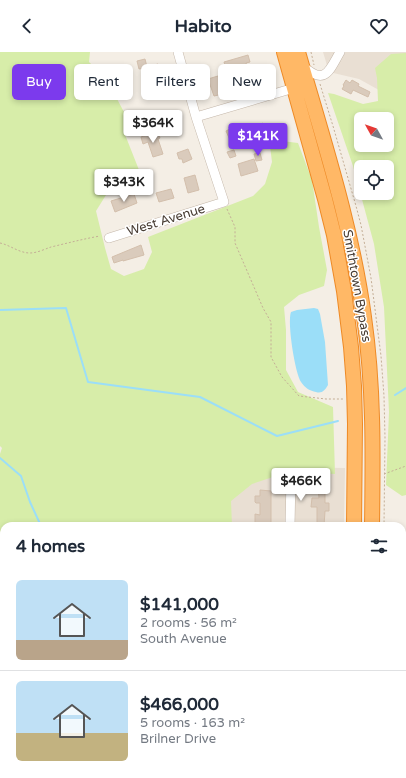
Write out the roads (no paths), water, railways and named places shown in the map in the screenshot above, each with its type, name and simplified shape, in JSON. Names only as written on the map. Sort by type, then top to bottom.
[{"type":"highway","name":"Smithtown Bypass","points":[[284,52],[329,216],[346,303],[354,386],[354,522]]},
{"type":"highway","name":"Smithtown Bypass","points":[[300,59],[345,220],[365,318],[372,395],[372,522]]},
{"type":"street","points":[[178,52],[196,117],[294,88]]},
{"type":"street","points":[[300,59],[309,72],[315,75],[324,75],[329,72],[340,52]]},
{"type":"street","name":"West Avenue","points":[[109,238],[224,202],[196,117]]},
{"type":"street","points":[[290,522],[291,477]]},
{"type":"water","points":[[314,308],[318,309],[320,314],[325,342],[328,385],[322,392],[314,392],[304,386],[301,382],[294,359],[290,326],[291,312]]},
{"type":"waterway","points":[[0,310],[66,308],[88,382],[200,397],[277,436],[338,421]]},
{"type":"waterway","points":[[395,395],[406,388]]},
{"type":"waterway","points":[[0,458],[21,476],[39,522]]}]
